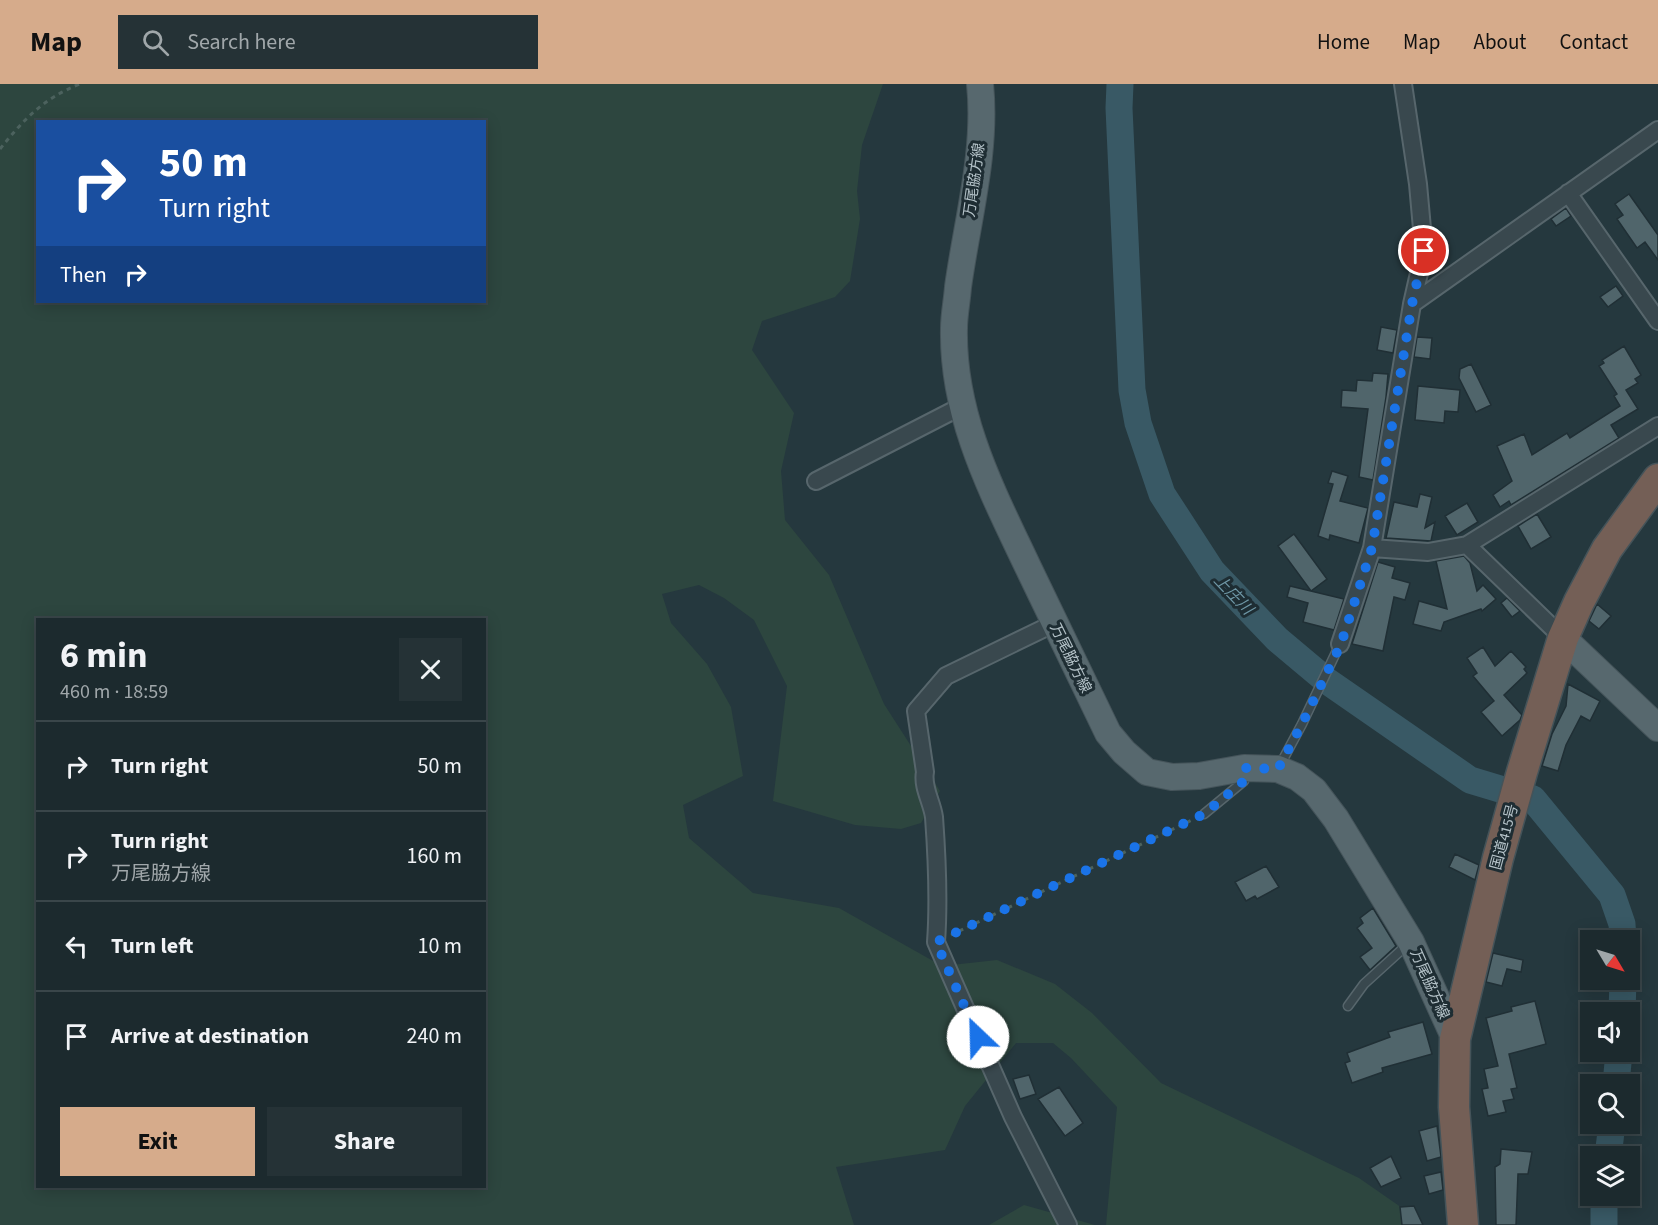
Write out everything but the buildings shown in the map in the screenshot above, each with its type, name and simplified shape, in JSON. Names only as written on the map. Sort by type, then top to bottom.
[{"type":"highway","name":"国道415号","points":[[1463,1225],[1454,1107],[1455,1039],[1498,858],[1563,638],[1607,549],[1658,479]]},
{"type":"main road","name":"万尾脇方線","points":[[980,84],[978,162],[962,258],[954,326],[955,368],[962,406],[983,472],[1108,733],[1136,764],[1147,772],[1172,777],[1199,776],[1244,768],[1278,769],[1297,777],[1314,790],[1336,819],[1411,942],[1455,1039]]},
{"type":"main road","points":[[1563,638],[1658,728]]},
{"type":"street","points":[[1341,644],[1372,548],[1412,304],[1424,251],[1418,184],[1403,84]]},
{"type":"street","points":[[1412,304],[1658,130]]},
{"type":"street","points":[[1568,194],[1658,321]]},
{"type":"street","points":[[816,480],[962,406]]},
{"type":"street","points":[[1372,548],[1428,552],[1467,545],[1658,426]]},
{"type":"street","points":[[1467,545],[1563,638]]},
{"type":"street","points":[[1054,623],[946,675],[916,711],[926,772],[924,778],[934,814],[938,917],[936,942],[1013,1117],[1068,1225]]},
{"type":"lane","points":[[1278,769],[1341,644]]},
{"type":"lane","points":[[1204,814],[1244,781],[1244,768]]},
{"type":"lane","points":[[1348,1006],[1364,984],[1411,942]]},
{"type":"path","points":[[0,149],[26,117],[41,105],[80,84]]},
{"type":"path","points":[[936,942],[1204,814]]},
{"type":"green space","points":[[0,84],[883,84],[862,145],[857,191],[860,219],[850,281],[835,297],[762,321],[752,350],[794,413],[781,471],[785,520],[829,575],[884,704],[940,791],[921,823],[901,829],[855,825],[773,801],[787,686],[754,620],[724,598],[699,585],[662,594],[671,623],[707,664],[731,707],[743,776],[683,805],[689,838],[753,893],[839,908],[942,966],[997,960],[1055,984],[1092,1013],[1161,1083],[1359,1178],[1418,1219],[1419,1225],[1106,1225],[1117,1107],[1071,1058],[1053,1043],[1016,1043],[965,1106],[945,1150],[836,1167],[854,1225],[0,1225]]},
{"type":"green space","points":[[1024,1205],[1095,1225],[989,1225]]},
{"type":"waterway","name":"上庄川","points":[[1120,84],[1119,108],[1132,390],[1138,423],[1162,494],[1212,571],[1277,639],[1327,681],[1470,780],[1533,799],[1612,895],[1622,930]]},
{"type":"waterway","name":"上庄川","points":[[1622,1002],[1623,990]]},
{"type":"waterway","name":"上庄川","points":[[1617,1074],[1618,1062]]},
{"type":"waterway","name":"上庄川","points":[[1609,1146],[1611,1134]]},
{"type":"waterway","name":"上庄川","points":[[1604,1206],[1604,1225]]},
{"type":"route","points":[[978,1037],[936,942],[1204,814],[1244,781],[1244,768],[1278,769],[1341,644],[1372,548],[1412,304],[1424,251]]}]
